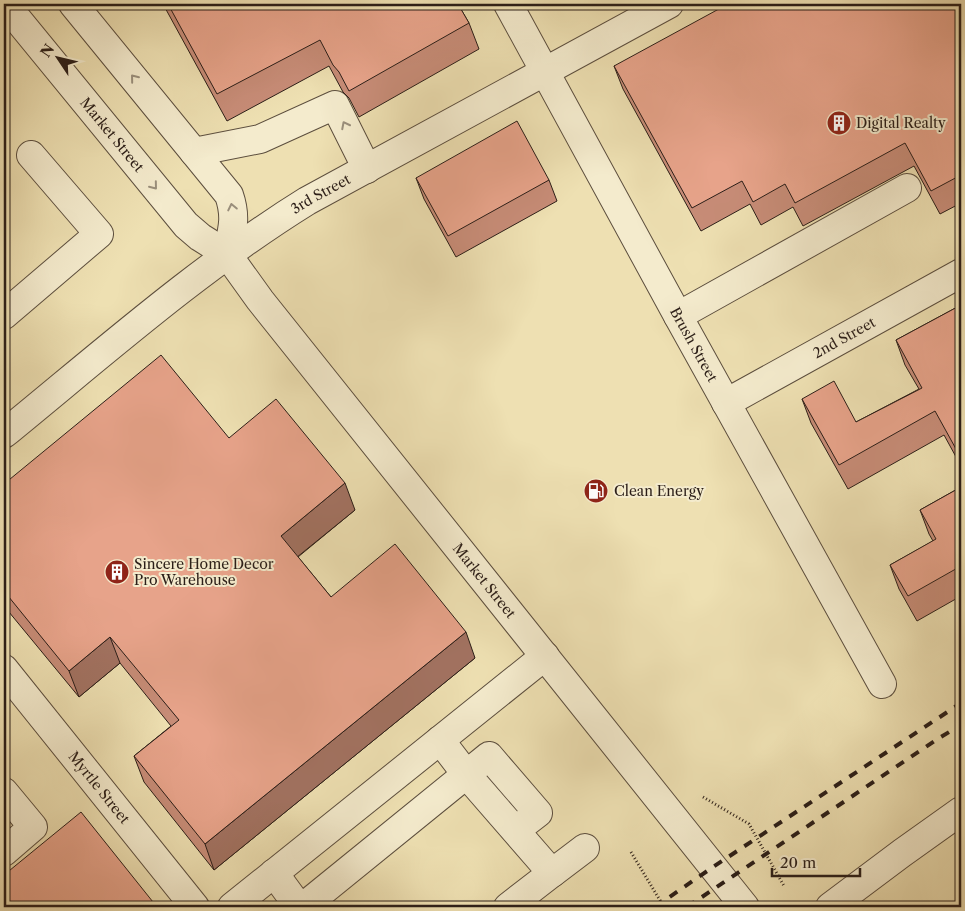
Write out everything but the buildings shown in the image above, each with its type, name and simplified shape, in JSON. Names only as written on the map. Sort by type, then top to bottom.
[{"type":"street","name":"Market Street","points":[[5,4],[186,225],[200,237],[227,254],[260,300],[745,907]]},
{"type":"street","points":[[73,4],[228,195],[233,208],[234,225],[227,254]]},
{"type":"street","name":"Brush Street","points":[[508,4],[882,684]]},
{"type":"street","name":"3rd Street","points":[[4,434],[184,287],[270,224],[669,4]]},
{"type":"street","points":[[194,152],[260,139],[335,105],[367,169]]},
{"type":"street","points":[[4,315],[99,234],[31,155]]},
{"type":"street","points":[[678,316],[907,188]]},
{"type":"street","name":"2nd Street","points":[[726,402],[961,272]]},
{"type":"street","points":[[232,907],[545,656]]},
{"type":"street","name":"Myrtle Street","points":[[4,669],[196,907]]},
{"type":"street","points":[[440,740],[466,774]]},
{"type":"street","points":[[274,874],[301,907],[489,756],[538,813],[516,830],[552,873]]},
{"type":"street","points":[[4,792],[33,827],[4,852]]},
{"type":"street","points":[[830,907],[961,812]]},
{"type":"street","points":[[508,907],[585,848]]},
{"type":"path","points":[[703,797],[749,824],[784,886]]},
{"type":"path","points":[[631,852],[664,907]]},
{"type":"railway","points":[[655,907],[961,703]]},
{"type":"railway","points":[[687,907],[961,725]]},
{"type":"place","name":"Digital Realty","points":[[839,123]]},
{"type":"place","name":"Clean Energy","points":[[596,491]]},
{"type":"place","name":"Sincere Home Decor Pro Warehouse","points":[[117,572]]}]
